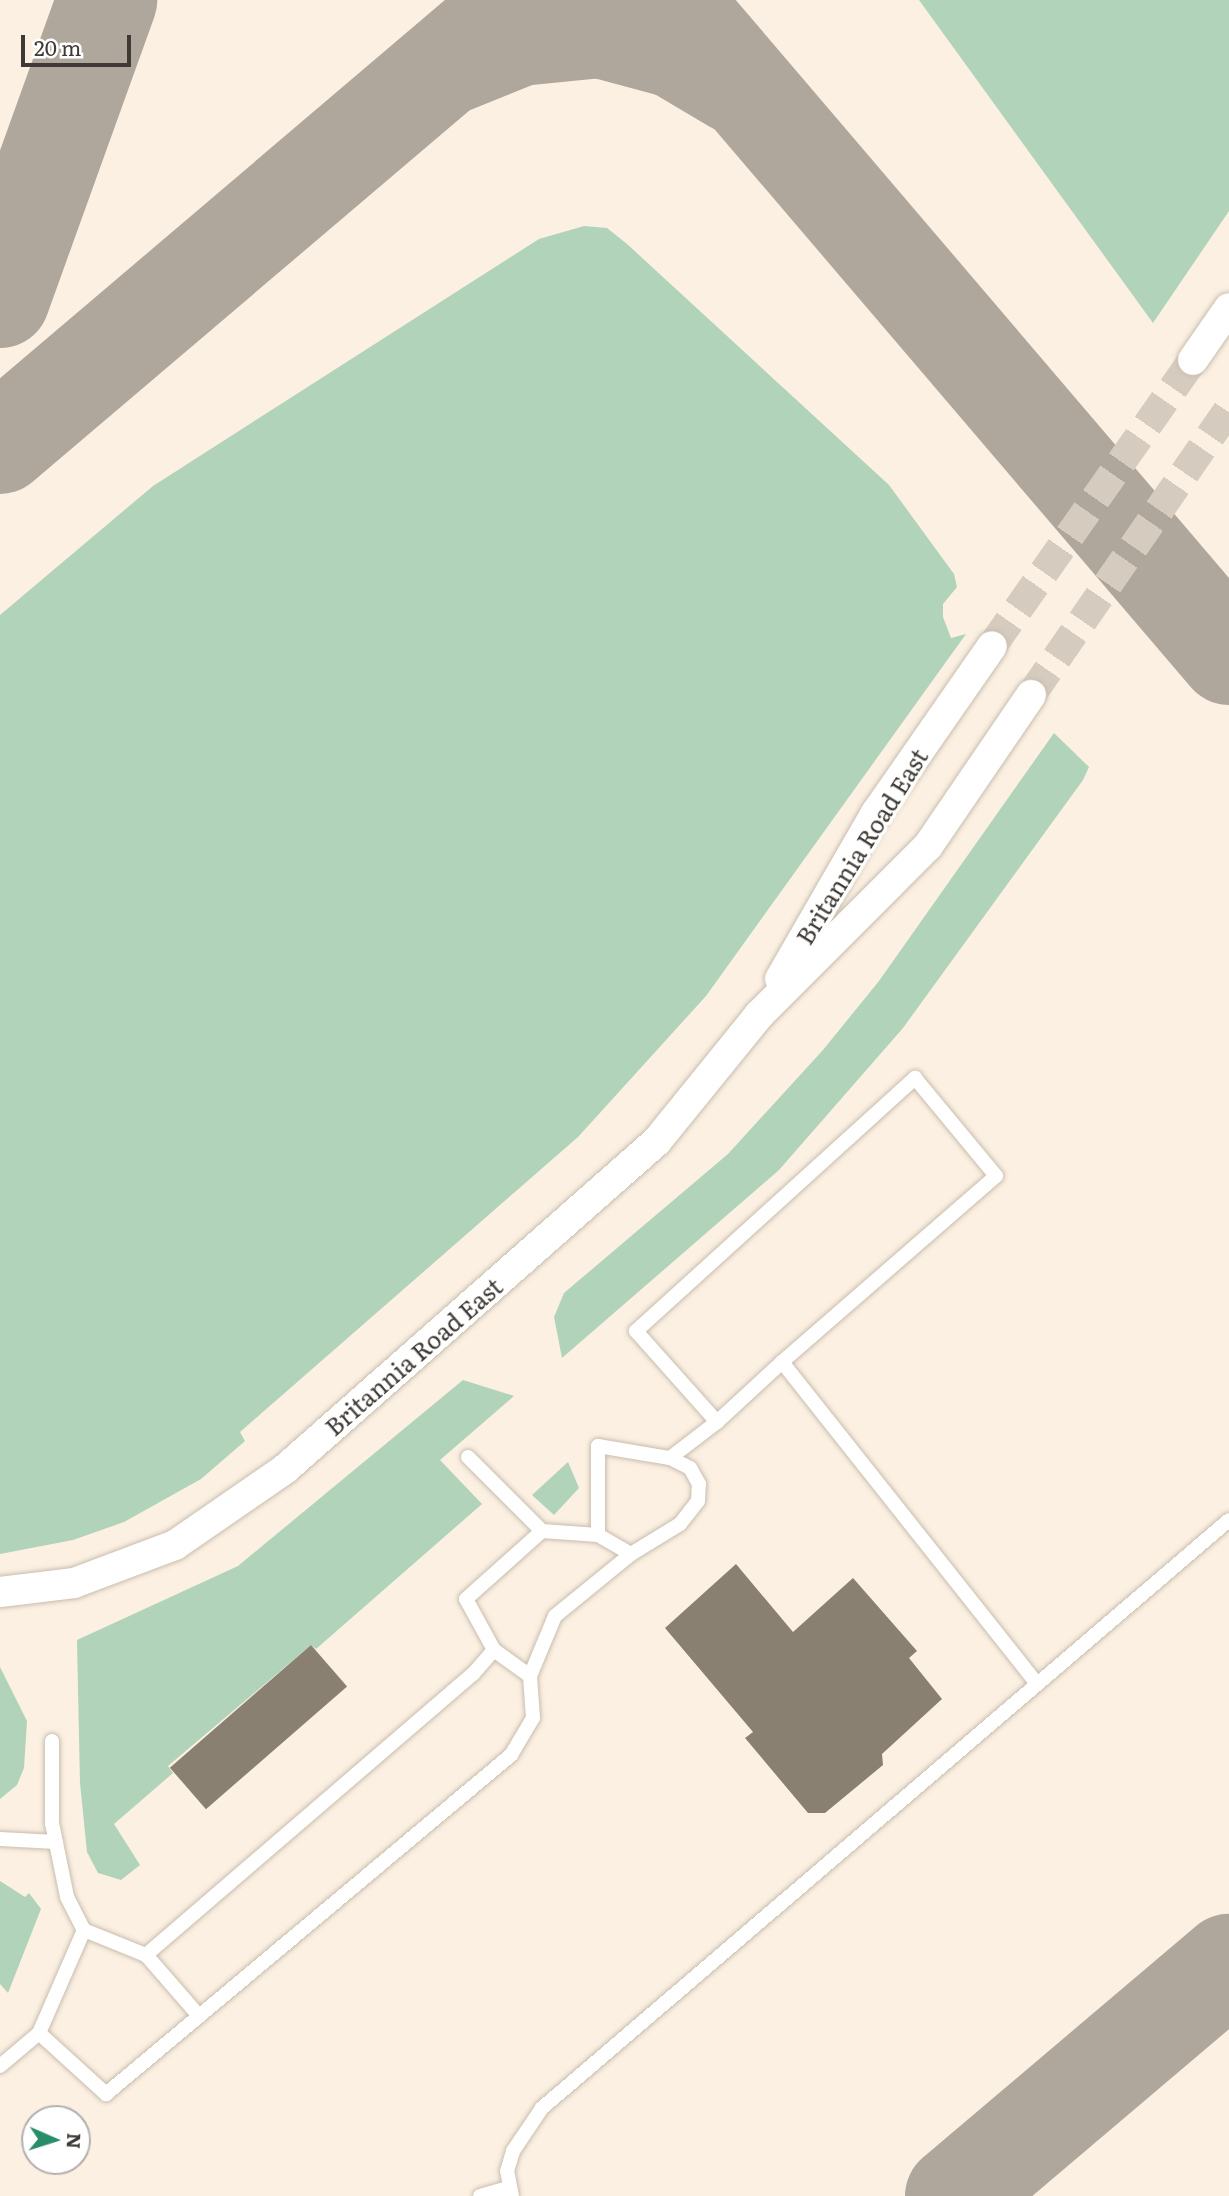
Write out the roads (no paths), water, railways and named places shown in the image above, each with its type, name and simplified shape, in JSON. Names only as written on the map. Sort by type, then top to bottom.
[{"type":"street","points":[[1193,360],[1229,308]]},
{"type":"street","name":"Britannia Road East","points":[[759,1015],[876,813],[992,646]]},
{"type":"street","name":"Britannia Road East","points":[[0,1592],[74,1583],[175,1545],[285,1469],[657,1141],[759,1015],[928,846],[1031,695]]},
{"type":"lane","points":[[670,1458],[717,1422],[996,1176],[915,1078],[636,1331],[717,1422]]},
{"type":"lane","points":[[782,1362],[1037,1684]]},
{"type":"lane","points":[[39,2033],[106,2094],[511,1755],[533,1718],[530,1676],[555,1616],[631,1554],[680,1524],[698,1500],[699,1484],[690,1468],[670,1458],[598,1447],[598,1535]]},
{"type":"lane","points":[[468,1457],[542,1531],[598,1535],[631,1554]]},
{"type":"lane","points":[[480,2196],[510,2192],[513,2151],[542,2109],[1229,1520]]},
{"type":"lane","points":[[530,1676],[494,1650],[466,1599],[542,1531]]},
{"type":"lane","points":[[146,1955],[494,1650]]},
{"type":"lane","points":[[52,1741],[56,1842],[67,1897],[84,1930],[146,1955],[200,2016]]},
{"type":"lane","points":[[0,1839],[56,1842]]},
{"type":"lane","points":[[0,2066],[39,2033],[84,1930]]},
{"type":"tunnel","points":[[992,646],[1193,360]]},
{"type":"tunnel","points":[[1031,695],[1229,409]]}]
